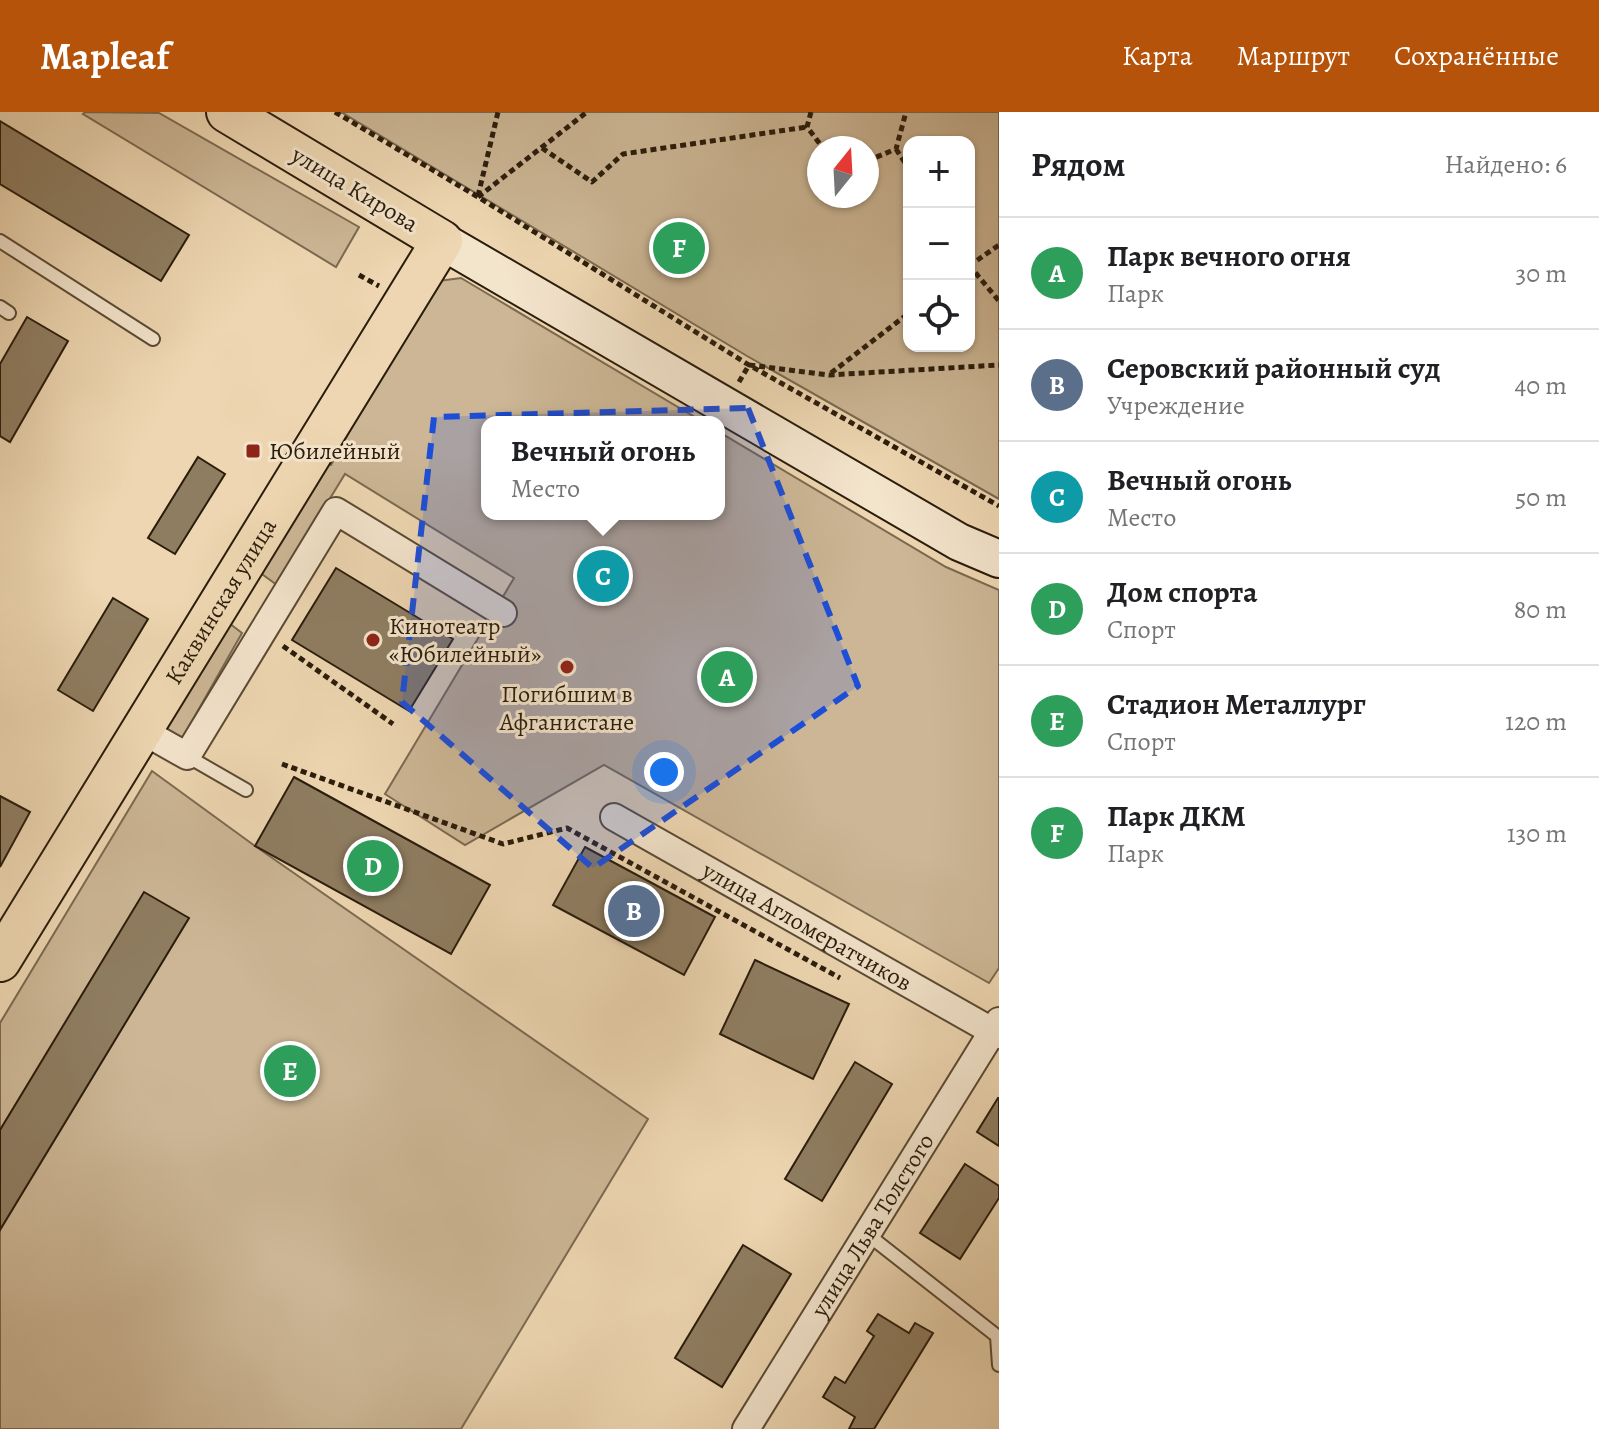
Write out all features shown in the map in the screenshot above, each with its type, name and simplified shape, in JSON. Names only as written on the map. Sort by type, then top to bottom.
[{"type":"main road","name":"улица Кирова","points":[[227,112],[442,241]]},
{"type":"main road","points":[[442,241],[959,542],[999,559]]},
{"type":"main road","name":"Каквинская улица","points":[[0,960],[442,241]]},
{"type":"street","points":[[141,730],[187,756],[336,511],[503,613]]},
{"type":"street","name":"улица Агломератчиков","points":[[614,817],[997,1029]]},
{"type":"street","name":"улица Льва Толстого","points":[[746,1429],[997,1029]]},
{"type":"lane","points":[[0,241],[153,339]]},
{"type":"lane","points":[[187,756],[246,790]]},
{"type":"lane","points":[[867,1234],[997,1336],[999,1365]]},
{"type":"path","points":[[335,112],[749,365],[999,506]]},
{"type":"path","points":[[478,197],[498,112]]},
{"type":"path","points":[[478,197],[587,112]]},
{"type":"path","points":[[807,127],[811,112]]},
{"type":"path","points":[[903,160],[896,149],[906,112]]},
{"type":"path","points":[[542,148],[592,182],[623,154],[807,127]]},
{"type":"path","points":[[807,127],[814,136]]},
{"type":"path","points":[[879,156],[896,149]]},
{"type":"path","points":[[975,262],[999,245]]},
{"type":"path","points":[[975,273],[999,301]]},
{"type":"path","points":[[829,375],[903,318]]},
{"type":"path","points":[[749,365],[829,375],[999,365]]},
{"type":"path","points":[[263,632],[393,724]]},
{"type":"path","points":[[282,764],[503,844],[567,828],[843,980]]},
{"type":"highlighted area","points":[[748,408],[858,686],[593,868],[402,702],[434,417]]},
{"type":"shaded area","points":[[341,112],[999,112],[999,499],[747,356]]},
{"type":"shaded area","points":[[159,113],[359,227],[336,267],[83,114]]},
{"type":"shaded area","points":[[461,278],[693,416],[481,416],[481,520],[725,520],[725,436],[946,567],[999,590],[999,968],[989,983],[604,765],[465,845],[385,794],[514,578],[345,474],[277,585],[255,569],[322,461],[331,465],[431,282]]},
{"type":"shaded area","points":[[225,620],[242,633],[179,744],[159,733]]},
{"type":"shaded area","points":[[152,771],[648,1119],[461,1429],[0,1429],[0,1023]]},
{"type":"building","points":[[0,121],[189,235],[161,281],[0,184]]},
{"type":"building","points":[[27,317],[68,341],[10,442],[0,436],[0,364]]},
{"type":"building","points":[[198,457],[225,474],[175,554],[148,538]]},
{"type":"building","name":"Кинотеатр «Юбилейный»","points":[[336,568],[453,639],[409,711],[292,640]]},
{"type":"building","points":[[113,598],[148,619],[93,711],[58,690]]},
{"type":"building","points":[[294,777],[490,885],[451,954],[255,846]]},
{"type":"building","points":[[0,796],[30,812],[0,867]]},
{"type":"building","points":[[585,847],[715,917],[684,975],[553,905]]},
{"type":"building","points":[[144,892],[189,918],[0,1230],[0,1130]]},
{"type":"building","points":[[755,960],[849,1004],[813,1079],[720,1034]]},
{"type":"building","points":[[855,1062],[892,1084],[822,1201],[785,1179]]},
{"type":"building","points":[[999,1098],[999,1146],[977,1132]]},
{"type":"building","points":[[965,1164],[999,1186],[999,1198],[960,1259],[920,1233]]},
{"type":"building","points":[[743,1245],[791,1274],[722,1387],[675,1358]]},
{"type":"building","points":[[878,1314],[909,1333],[915,1323],[933,1333],[874,1429],[849,1429],[855,1417],[823,1397],[835,1377],[845,1383],[874,1336],[867,1331]]},
{"type":"place","name":"Парк ДКМ","points":[[679,248]]},
{"type":"place","name":"Юбилейный","points":[[253,451]]},
{"type":"place","name":"Вечный огонь","points":[[603,576]]},
{"type":"place","name":"Кинотеатр «Юбилейный»","points":[[373,640]]},
{"type":"place","name":"Погибшим в Афганистане","points":[[567,667]]},
{"type":"place","name":"Парк вечного огня","points":[[727,677]]},
{"type":"place","name":"Дом спорта","points":[[373,866]]},
{"type":"place","name":"Серовский районный суд","points":[[634,911]]},
{"type":"place","name":"Стадион Металлург","points":[[290,1071]]}]
